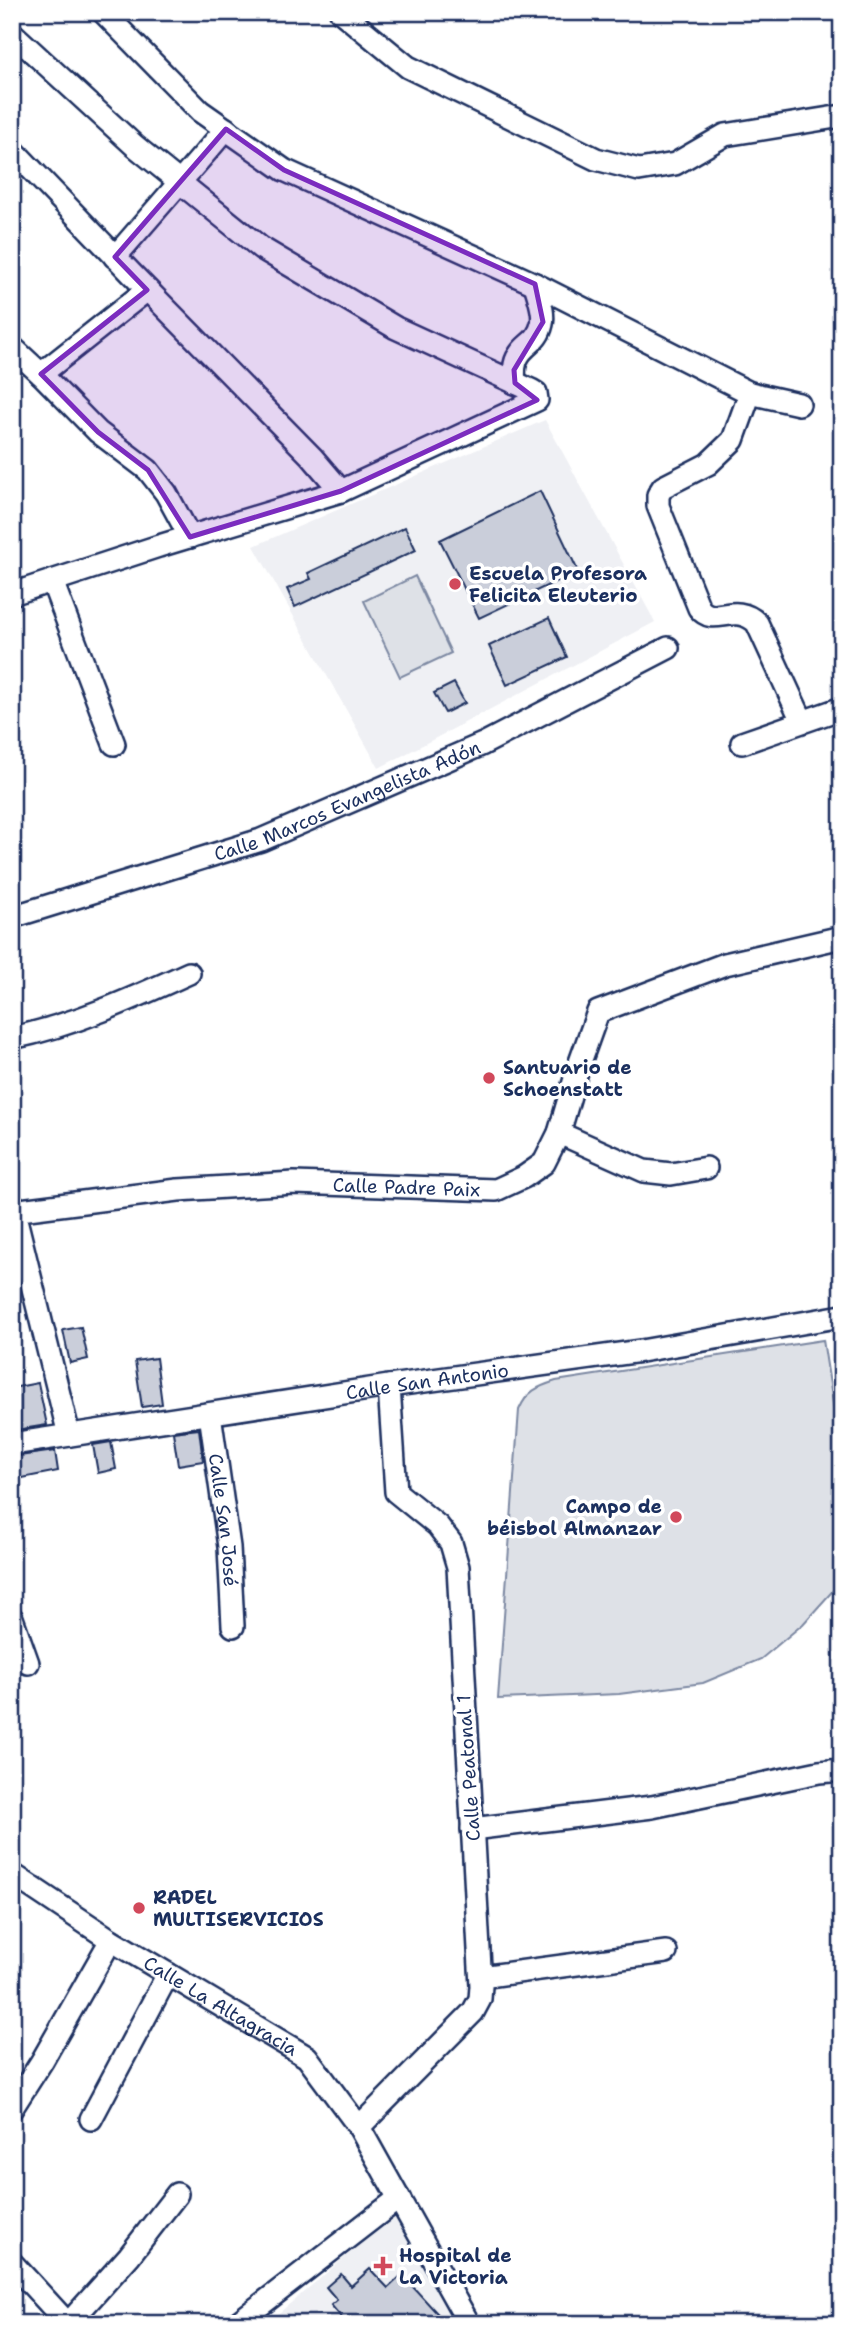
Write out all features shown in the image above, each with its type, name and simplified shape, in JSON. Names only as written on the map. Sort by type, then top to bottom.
[{"type":"street","points":[[103,12],[200,111],[284,170],[535,284],[750,393],[799,404]]},
{"type":"street","points":[[341,12],[408,67],[597,159],[639,170],[675,164],[725,135],[842,116]]},
{"type":"street","points":[[12,33],[135,146],[261,248],[396,328],[536,393],[537,401],[341,491],[12,594]]},
{"type":"street","points":[[115,257],[226,129]]},
{"type":"street","points":[[12,149],[312,457],[341,491]]},
{"type":"street","points":[[515,383],[514,370],[519,355],[534,342],[543,322],[535,284]]},
{"type":"street","points":[[41,374],[147,290]]},
{"type":"street","points":[[12,347],[98,432],[148,470],[166,494],[190,537]]},
{"type":"street","points":[[750,393],[733,440],[708,464],[663,487],[658,495],[658,506],[699,608],[709,616],[739,612],[749,615],[757,623],[802,721]]},
{"type":"street","points":[[51,581],[114,744]]},
{"type":"street","name":"Calle Marcos Evangelista Adón","points":[[12,917],[261,840],[483,744],[668,648]]},
{"type":"street","points":[[742,743],[842,708]]},
{"type":"street","name":"Calle Padre Paix","points":[[13,1208],[178,1190],[294,1184],[496,1190],[524,1177],[544,1163],[559,1133],[598,1012],[725,964],[842,937]]},
{"type":"street","points":[[12,1038],[44,1031],[121,1004],[189,973]]},
{"type":"street","points":[[559,1133],[644,1171],[671,1174],[706,1168]]},
{"type":"street","points":[[13,1208],[69,1435]]},
{"type":"street","name":"Calle San Antonio","points":[[12,1444],[389,1386],[641,1351],[842,1315]]},
{"type":"street","name":"Calle Peatonal 1","points":[[359,2127],[473,2012],[480,1999],[481,1977],[458,1567],[451,1543],[438,1526],[397,1492],[389,1386]]},
{"type":"street","name":"Calle San José","points":[[210,1414],[229,1547],[233,1626]]},
{"type":"street","points":[[12,1618],[28,1663]]},
{"type":"street","points":[[472,1829],[652,1807],[819,1772],[842,1770]]},
{"type":"street","name":"Calle La Altagracia","points":[[12,1874],[111,1940],[307,2057],[359,2127],[469,2324]]},
{"type":"street","points":[[12,2108],[111,1940]]},
{"type":"street","points":[[481,1977],[666,1952]]},
{"type":"street","points":[[91,2119],[168,1974]]},
{"type":"street","points":[[12,2263],[68,2324],[129,2256],[177,2194]]},
{"type":"street","points":[[236,2324],[399,2198]]},
{"type":"highlighted area","points":[[226,129],[284,170],[535,284],[543,322],[514,370],[515,383],[537,400],[341,491],[190,537],[148,470],[98,432],[41,374],[147,290],[115,257]]},
{"type":"shaded area","name":"Escuela Profesora Felicita Eleuterio","points":[[545,420],[655,622],[379,768],[254,546]]},
{"type":"shaded area","points":[[415,576],[451,653],[400,677],[364,601]]},
{"type":"shaded area","name":"Campo de béisbol Almanzar","points":[[823,1340],[840,1448],[842,1556],[838,1585],[803,1624],[761,1659],[703,1683],[619,1694],[498,1699],[519,1410],[529,1394],[556,1381]]},
{"type":"shaded area","name":"Hospital de La Victoria","points":[[402,2209],[462,2324],[266,2324]]},
{"type":"building","points":[[540,491],[578,571],[479,618],[440,540]]},
{"type":"building","points":[[405,527],[416,550],[295,607],[287,589],[311,579],[308,573]]},
{"type":"building","points":[[549,618],[567,657],[507,685],[489,646]]},
{"type":"building","points":[[454,683],[465,703],[445,713],[434,693]]},
{"type":"building","points":[[81,1327],[88,1359],[70,1363],[63,1330]]},
{"type":"building","points":[[156,1358],[162,1404],[142,1407],[135,1361]]},
{"type":"building","points":[[38,1383],[47,1425],[16,1430],[12,1411],[12,1388]]},
{"type":"building","points":[[199,1429],[203,1461],[178,1465],[173,1432]]},
{"type":"building","points":[[111,1442],[116,1469],[98,1473],[93,1445]]},
{"type":"building","points":[[55,1451],[58,1471],[12,1480],[12,1457]]},
{"type":"building","points":[[370,2269],[388,2288],[402,2275],[447,2324],[347,2324],[331,2305],[337,2300],[326,2287],[341,2274],[351,2286]]},
{"type":"place","name":"Escuela Profesora Felicita Eleuterio","points":[[455,584]]},
{"type":"place","name":"Santuario de Schoenstatt","points":[[489,1078]]},
{"type":"place","name":"Campo de béisbol Almanzar","points":[[676,1517]]},
{"type":"place","name":"RADEL MULTISERVICIOS","points":[[139,1908]]},
{"type":"place","name":"Hospital de La Victoria","points":[[383,2266]]}]
